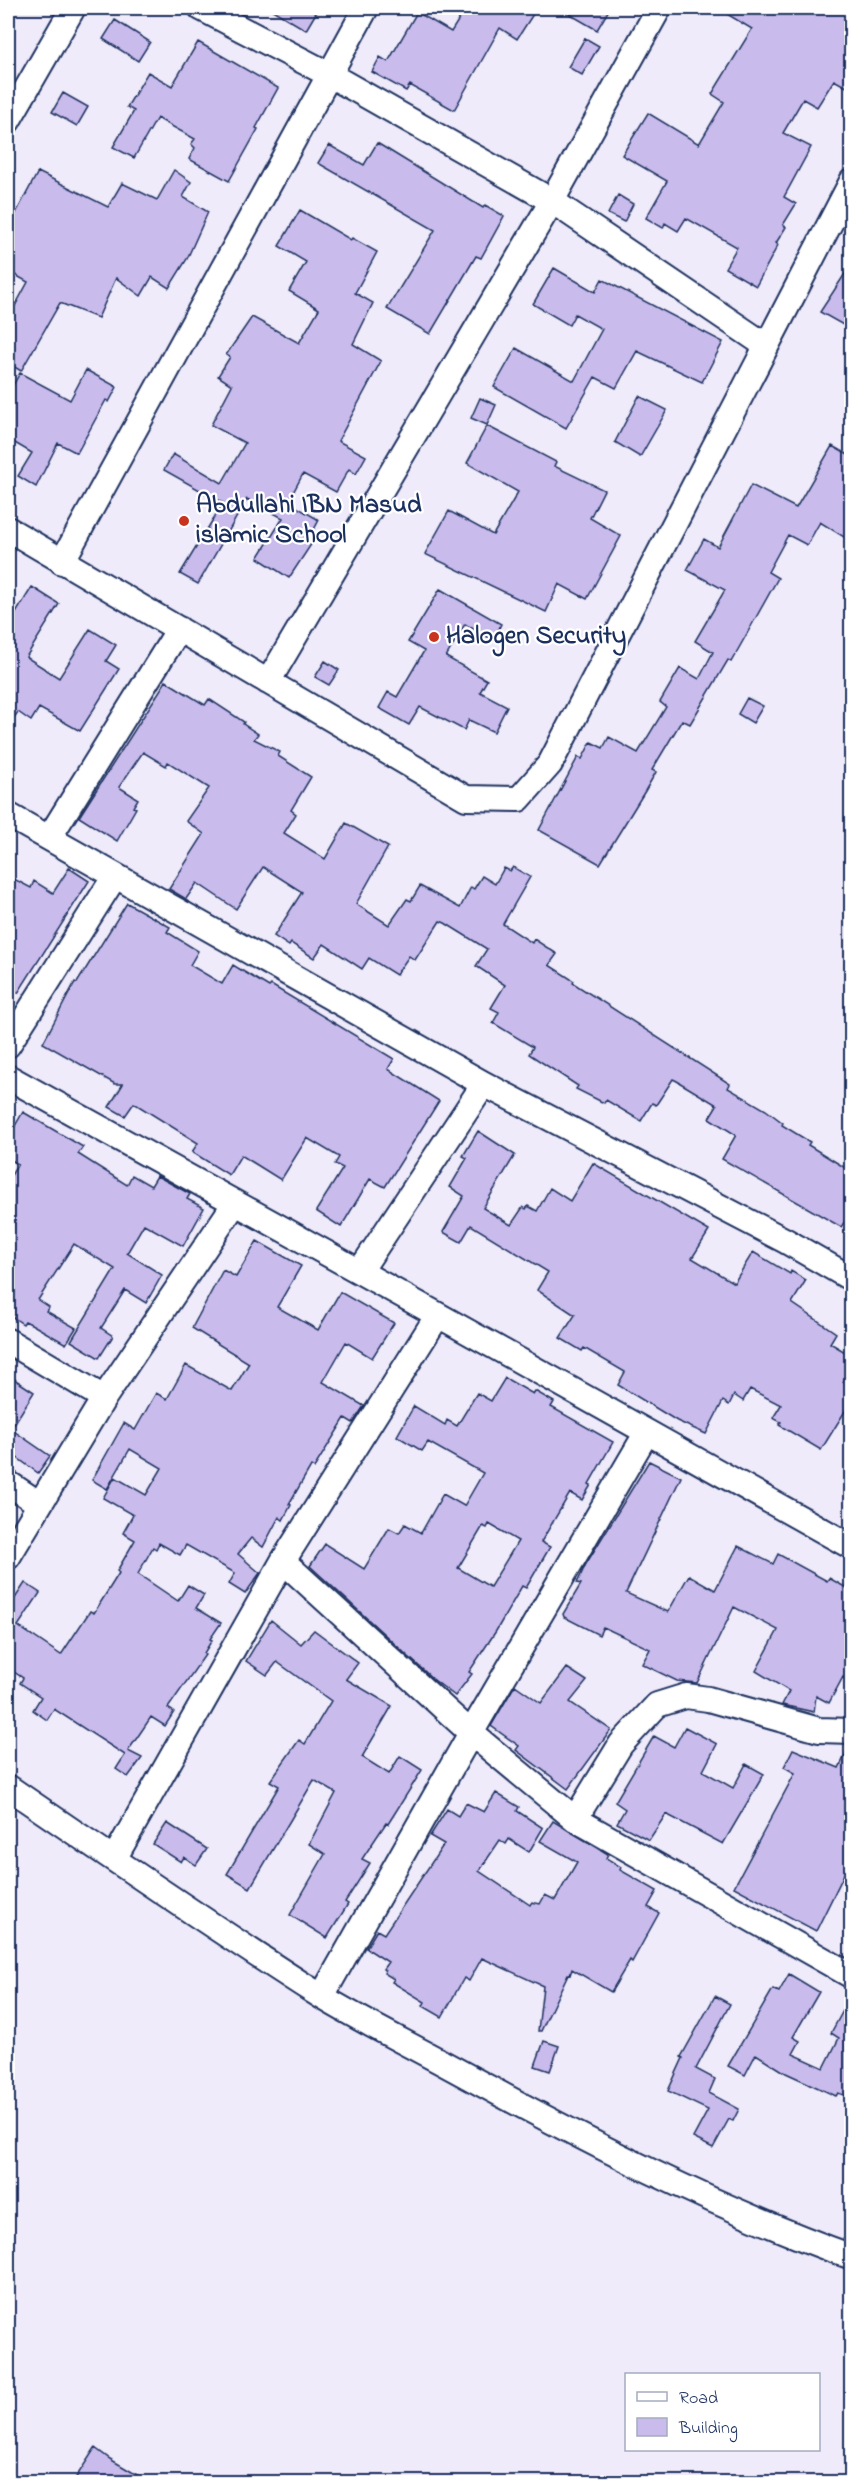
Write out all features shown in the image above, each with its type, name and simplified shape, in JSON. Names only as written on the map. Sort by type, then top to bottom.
[{"type":"street","points":[[8,122],[73,8]]},
{"type":"street","points":[[201,8],[330,75],[552,201],[765,345]]},
{"type":"street","points":[[62,562],[366,8]]},
{"type":"street","points":[[268,682],[552,201],[659,8]]},
{"type":"street","points":[[8,529],[466,798],[519,799],[550,764],[765,345],[852,181]]},
{"type":"street","points":[[49,838],[179,629]]},
{"type":"street","points":[[8,815],[484,1084],[786,1241],[852,1279]]},
{"type":"street","points":[[8,1045],[115,876]]},
{"type":"street","points":[[8,1077],[852,1547]]},
{"type":"street","points":[[360,1272],[484,1084]]},
{"type":"street","points":[[8,1557],[38,1503],[104,1398],[235,1203]]},
{"type":"street","points":[[114,1860],[283,1561],[438,1315]]},
{"type":"street","points":[[8,1341],[104,1398]]},
{"type":"street","points":[[322,1996],[471,1733],[647,1431]]},
{"type":"street","points":[[8,1484],[38,1503]]},
{"type":"street","points":[[283,1561],[471,1733],[575,1819],[852,1976]]},
{"type":"street","points":[[575,1819],[621,1744],[657,1704],[686,1696],[697,1697],[819,1730],[852,1731]]},
{"type":"street","points":[[8,1786],[114,1860],[322,1996],[545,2119],[635,2164],[783,2232],[852,2257]]},
{"type":"building","points":[[269,8],[307,8],[316,13],[306,30]]},
{"type":"building","points":[[466,8],[537,8],[517,39],[500,28],[454,110],[410,85],[406,91],[372,72],[380,57],[388,62],[417,12],[451,32]]},
{"type":"building","points":[[559,8],[610,8],[597,30]]},
{"type":"building","points":[[717,8],[852,8],[852,90],[834,80],[817,107],[803,99],[783,133],[811,147],[784,197],[796,204],[783,225],[786,227],[756,286],[725,268],[737,247],[686,218],[678,231],[665,223],[663,228],[646,218],[667,181],[622,155],[648,113],[699,144],[724,102],[712,94],[752,29]]},
{"type":"building","points":[[115,20],[150,42],[138,61],[103,39]]},
{"type":"building","points":[[585,38],[599,46],[582,75],[568,67]]},
{"type":"building","points":[[198,42],[278,88],[229,181],[189,159],[195,148],[191,144],[195,139],[157,118],[134,158],[113,147],[134,111],[127,107],[148,72],[172,86]]},
{"type":"building","points":[[63,93],[88,107],[77,126],[52,112]]},
{"type":"building","points":[[377,143],[483,208],[485,205],[504,216],[481,258],[476,256],[430,334],[387,309],[435,230],[318,163],[329,145],[364,165]]},
{"type":"building","points":[[174,170],[191,182],[183,197],[208,212],[187,259],[169,288],[152,277],[141,296],[116,278],[98,318],[60,303],[21,371],[8,363],[8,319],[28,282],[8,271],[8,228],[38,172],[108,207],[122,183],[157,200]]},
{"type":"building","points":[[618,195],[633,204],[624,222],[608,214]]},
{"type":"building","points":[[300,210],[351,240],[352,238],[377,252],[355,293],[373,303],[353,344],[381,361],[338,441],[366,456],[356,474],[349,469],[336,492],[303,474],[288,502],[319,520],[310,537],[314,540],[289,578],[258,558],[283,518],[247,499],[198,584],[180,574],[223,503],[164,470],[173,454],[222,483],[245,443],[211,425],[232,385],[218,376],[230,357],[226,355],[252,317],[299,343],[319,309],[289,291],[306,262],[279,246]]},
{"type":"building","points":[[852,263],[852,330],[820,312]]},
{"type":"building","points":[[554,268],[595,292],[602,279],[723,342],[702,382],[637,351],[616,388],[595,377],[566,428],[494,387],[516,348],[574,381],[602,329],[575,314],[569,325],[533,304]]},
{"type":"building","points":[[86,370],[117,387],[109,402],[106,400],[77,453],[58,443],[36,487],[18,476],[32,453],[8,439],[8,394],[20,373],[70,400]]},
{"type":"building","points":[[639,396],[667,410],[640,457],[615,442]]},
{"type":"building","points":[[480,398],[496,405],[487,425],[471,418]]},
{"type":"building","points":[[487,426],[556,462],[554,466],[604,490],[590,518],[621,536],[587,599],[559,584],[546,612],[425,554],[449,511],[493,535],[518,492],[467,463]]},
{"type":"building","points":[[832,446],[852,457],[852,542],[820,522],[807,545],[788,535],[768,572],[778,578],[731,662],[728,660],[690,724],[682,720],[652,770],[656,772],[600,864],[539,830],[578,757],[582,759],[591,742],[603,748],[609,737],[638,753],[666,707],[660,702],[680,668],[699,679],[713,652],[695,641],[725,590],[687,570],[704,539],[718,547],[751,485],[796,508]]},
{"type":"building","points":[[32,587],[59,604],[26,657],[59,678],[90,629],[116,645],[106,661],[119,669],[80,731],[39,708],[31,721],[18,712],[8,726],[8,626]]},
{"type":"building","points":[[440,589],[501,624],[493,640],[465,624],[446,657],[487,680],[480,692],[507,706],[494,732],[469,720],[464,730],[420,707],[409,725],[379,708],[388,692],[397,697],[424,651],[408,642]]},
{"type":"building","points":[[325,661],[339,670],[329,685],[315,677]]},
{"type":"building","points":[[166,681],[205,705],[209,699],[244,722],[243,724],[258,734],[254,739],[280,752],[278,756],[311,777],[291,810],[296,814],[284,833],[325,859],[346,823],[388,847],[356,904],[389,925],[407,899],[411,901],[420,886],[460,908],[471,887],[474,889],[482,876],[495,884],[504,868],[510,871],[513,867],[530,877],[503,924],[532,943],[534,939],[557,954],[549,965],[574,981],[573,983],[730,1084],[728,1088],[766,1110],[783,1123],[782,1125],[810,1142],[808,1145],[852,1172],[852,1211],[841,1227],[722,1159],[736,1135],[709,1118],[717,1105],[677,1081],[673,1079],[656,1105],[652,1103],[641,1121],[606,1100],[604,1103],[576,1089],[578,1086],[529,1054],[533,1047],[493,1023],[499,1012],[491,1008],[505,985],[476,966],[487,949],[445,923],[440,921],[415,960],[409,956],[396,975],[369,958],[362,969],[324,944],[314,958],[291,943],[289,946],[274,936],[302,892],[263,867],[236,909],[197,883],[186,899],[169,889],[204,834],[186,821],[209,788],[168,762],[166,766],[143,752],[119,787],[138,799],[133,807],[136,808],[117,841],[79,817]]},
{"type":"building","points":[[747,698],[763,706],[753,723],[738,714]]},
{"type":"building","points":[[69,868],[89,881],[18,993],[8,986],[8,892],[14,879],[31,888],[34,881],[53,893]]},
{"type":"building","points":[[127,903],[170,927],[167,932],[198,951],[190,965],[222,984],[233,965],[269,987],[271,985],[394,1059],[388,1069],[439,1101],[385,1187],[370,1179],[341,1227],[316,1211],[343,1168],[335,1164],[339,1157],[307,1138],[281,1180],[241,1155],[229,1175],[192,1152],[198,1143],[134,1103],[125,1116],[109,1107],[123,1084],[115,1084],[43,1043],[75,982],[77,983]]},
{"type":"building","points":[[23,1112],[83,1147],[78,1154],[127,1185],[132,1175],[151,1186],[157,1176],[190,1194],[187,1199],[204,1208],[183,1246],[144,1224],[127,1253],[162,1275],[146,1303],[125,1290],[101,1328],[113,1336],[99,1358],[71,1341],[115,1269],[74,1244],[38,1300],[49,1307],[46,1311],[76,1328],[66,1344],[25,1321],[23,1324],[8,1314],[8,1180],[18,1164],[8,1158],[8,1138]]},
{"type":"building","points":[[478,1131],[515,1155],[483,1208],[511,1225],[523,1207],[526,1209],[528,1206],[537,1211],[550,1188],[570,1201],[593,1163],[709,1231],[692,1258],[734,1283],[753,1252],[790,1274],[791,1271],[806,1280],[792,1303],[836,1333],[830,1343],[852,1356],[852,1368],[843,1382],[852,1387],[852,1400],[821,1450],[779,1425],[781,1422],[773,1418],[781,1405],[750,1389],[743,1401],[734,1395],[729,1405],[723,1401],[706,1434],[677,1421],[618,1385],[625,1372],[584,1348],[582,1351],[560,1338],[575,1315],[537,1290],[548,1272],[471,1225],[461,1242],[443,1232],[464,1196],[450,1187],[467,1158],[463,1156]]},
{"type":"building","points":[[257,1241],[301,1266],[277,1307],[318,1330],[340,1292],[394,1323],[372,1358],[346,1342],[323,1382],[364,1406],[353,1423],[345,1418],[314,1468],[311,1466],[289,1504],[291,1505],[283,1520],[279,1517],[263,1547],[251,1538],[238,1554],[260,1573],[245,1594],[229,1584],[235,1573],[186,1545],[180,1555],[159,1543],[156,1549],[153,1547],[138,1574],[178,1601],[188,1585],[204,1595],[196,1608],[221,1623],[210,1639],[212,1640],[205,1655],[168,1708],[174,1712],[165,1726],[151,1717],[128,1751],[142,1758],[128,1777],[116,1769],[125,1755],[54,1709],[47,1720],[33,1710],[41,1697],[20,1683],[23,1678],[8,1668],[8,1609],[25,1583],[40,1593],[18,1626],[61,1655],[90,1611],[94,1613],[119,1573],[117,1571],[135,1540],[123,1533],[133,1515],[103,1498],[115,1477],[146,1495],[162,1468],[130,1449],[107,1489],[92,1480],[124,1423],[135,1430],[156,1393],[167,1399],[186,1365],[232,1391],[249,1363],[192,1328],[223,1270],[236,1277]]},
{"type":"building","points":[[8,1375],[34,1392],[11,1429],[50,1456],[38,1473],[8,1451]]},
{"type":"building","points":[[505,1378],[533,1394],[535,1391],[554,1402],[551,1407],[613,1442],[582,1500],[570,1493],[541,1542],[550,1547],[526,1588],[522,1586],[469,1672],[472,1674],[455,1696],[434,1680],[310,1566],[325,1544],[364,1569],[389,1528],[399,1533],[405,1524],[421,1533],[443,1494],[464,1506],[483,1473],[428,1442],[422,1451],[397,1436],[414,1406],[445,1425],[447,1420],[457,1426],[477,1393],[491,1401]],"holes":[[[489,1524],[518,1541],[490,1587],[458,1568],[483,1526],[487,1528]]]},
{"type":"building","points":[[649,1461],[681,1477],[626,1593],[668,1612],[689,1575],[715,1590],[738,1546],[773,1564],[778,1554],[827,1581],[829,1578],[852,1591],[852,1682],[843,1677],[829,1703],[816,1696],[814,1712],[782,1705],[789,1691],[756,1671],[778,1630],[734,1607],[697,1683],[677,1681],[642,1664],[650,1649],[603,1627],[599,1635],[564,1617],[563,1614],[581,1584],[577,1583],[586,1564]]},
{"type":"building","points":[[271,1620],[301,1644],[314,1630],[358,1663],[346,1679],[392,1706],[362,1757],[389,1774],[400,1756],[422,1770],[388,1824],[386,1823],[362,1859],[370,1863],[345,1902],[348,1904],[327,1938],[290,1915],[325,1854],[309,1844],[336,1793],[314,1780],[250,1888],[227,1874],[279,1786],[270,1781],[299,1740],[305,1744],[331,1701],[277,1662],[267,1675],[246,1661]]},
{"type":"building","points":[[567,1668],[587,1681],[570,1702],[611,1730],[568,1789],[516,1750],[519,1746],[491,1726],[515,1685],[541,1703]]},
{"type":"building","points":[[685,1727],[717,1744],[703,1771],[733,1788],[746,1764],[764,1774],[723,1844],[666,1814],[649,1840],[617,1823],[625,1809],[615,1802],[654,1736],[674,1747]]},
{"type":"building","points":[[852,1745],[852,1858],[816,1931],[734,1887],[795,1773],[784,1767],[793,1749],[839,1768]]},
{"type":"building","points":[[496,1793],[519,1807],[517,1811],[543,1828],[529,1852],[509,1839],[506,1844],[500,1840],[479,1871],[530,1905],[532,1902],[540,1904],[545,1895],[555,1900],[577,1862],[540,1841],[553,1821],[608,1854],[606,1858],[621,1867],[620,1870],[657,1891],[648,1907],[659,1913],[632,1962],[630,1960],[611,1992],[572,1969],[541,2031],[538,2031],[543,1986],[482,1958],[469,1981],[464,1978],[442,2017],[423,2006],[425,2002],[392,1982],[394,1979],[384,1973],[383,1969],[388,1962],[366,1948],[377,1930],[384,1934],[444,1844],[430,1836],[447,1809],[458,1816],[466,1803],[484,1812]]},
{"type":"building","points":[[167,1823],[207,1849],[196,1865],[184,1857],[181,1862],[153,1844]]},
{"type":"building","points":[[789,1974],[819,1992],[793,2037],[800,2041],[793,2054],[824,2068],[839,2038],[831,2033],[852,1994],[852,2098],[838,2093],[836,2096],[786,2073],[756,2054],[745,2075],[728,2066],[773,1989],[779,1992]]},
{"type":"building","points":[[715,1996],[730,2004],[696,2069],[715,2079],[709,2093],[739,2109],[733,2121],[729,2119],[713,2148],[693,2138],[708,2110],[668,2091],[683,2058],[681,2057]]},
{"type":"building","points":[[544,2041],[559,2046],[550,2071],[535,2066]]},
{"type":"building","points":[[95,2448],[110,2459],[149,2482],[73,2482]]},
{"type":"place","name":"Abdullahi IBN Masud islamic School","points":[[184,521]]},
{"type":"place","name":"Halogen Security","points":[[434,637]]}]
